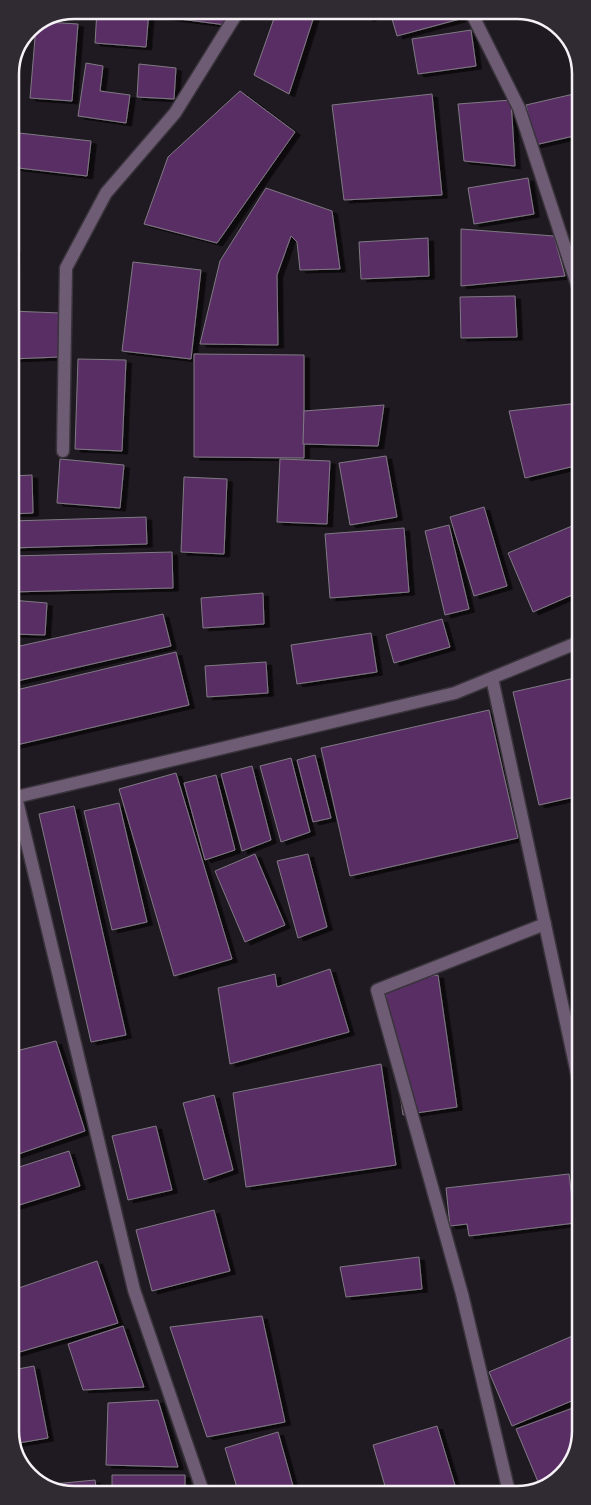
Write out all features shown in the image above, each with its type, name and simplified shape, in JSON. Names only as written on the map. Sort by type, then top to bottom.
[{"type":"street","points":[[64,451],[66,268],[106,193],[175,113],[233,19]]},
{"type":"street","points":[[474,19],[519,108],[572,269]]},
{"type":"street","points":[[19,797],[455,693],[572,645]]},
{"type":"street","points":[[492,678],[572,1047]]},
{"type":"street","points":[[19,818],[134,1290],[201,1486]]},
{"type":"street","points":[[508,1486],[462,1294],[377,990],[545,924]]},
{"type":"building","points":[[96,19],[148,19],[146,47],[95,43]]},
{"type":"building","points":[[180,19],[227,19],[226,25]]},
{"type":"building","points":[[274,19],[313,19],[289,94],[254,75]]},
{"type":"building","points":[[392,19],[460,19],[397,36]]},
{"type":"building","points":[[55,23],[78,24],[72,101],[30,98],[35,35],[43,28]]},
{"type":"building","points":[[471,30],[476,66],[418,74],[412,39]]},
{"type":"building","points":[[86,63],[103,66],[100,91],[130,95],[126,123],[78,116]]},
{"type":"building","points":[[139,64],[176,68],[174,99],[137,97]]},
{"type":"building","points":[[240,91],[295,132],[217,243],[144,224],[168,157]]},
{"type":"building","points":[[432,94],[442,195],[344,200],[332,105]]},
{"type":"building","points":[[572,94],[572,136],[535,145],[526,105]]},
{"type":"building","points":[[511,100],[515,166],[464,161],[458,104]]},
{"type":"building","points":[[19,133],[91,141],[87,176],[19,168]]},
{"type":"building","points":[[528,178],[534,214],[474,224],[468,188]]},
{"type":"building","points":[[266,188],[332,211],[340,269],[300,270],[297,242],[291,236],[277,275],[278,345],[200,344],[220,261]]},
{"type":"building","points":[[461,229],[554,236],[565,276],[461,286]]},
{"type":"building","points":[[428,238],[429,276],[361,279],[359,242]]},
{"type":"building","points":[[133,262],[201,270],[191,359],[122,351]]},
{"type":"building","points":[[515,296],[517,337],[461,338],[460,297]]},
{"type":"building","points":[[19,311],[60,313],[59,357],[19,359]]},
{"type":"building","points":[[194,354],[304,355],[304,458],[194,457]]},
{"type":"building","points":[[78,359],[126,360],[122,451],[75,449]]},
{"type":"building","points":[[572,404],[572,467],[525,478],[509,411]]},
{"type":"building","points":[[384,405],[378,446],[303,444],[304,411]]},
{"type":"building","points":[[386,456],[397,517],[350,525],[339,463]]},
{"type":"building","points":[[60,459],[124,465],[120,508],[57,503]]},
{"type":"building","points":[[280,459],[330,461],[327,524],[277,522]]},
{"type":"building","points":[[32,475],[33,513],[19,514],[19,476]]},
{"type":"building","points":[[184,477],[227,479],[224,554],[181,552]]},
{"type":"building","points":[[484,507],[507,586],[474,596],[450,517]]},
{"type":"building","points":[[146,517],[147,544],[19,548],[19,521]]},
{"type":"building","points":[[449,525],[469,609],[445,615],[425,531]]},
{"type":"building","points":[[572,526],[572,595],[533,612],[508,553]]},
{"type":"building","points":[[404,528],[409,592],[330,598],[325,534]]},
{"type":"building","points":[[172,552],[173,588],[19,592],[19,556]]},
{"type":"building","points":[[263,593],[264,624],[203,628],[201,598]]},
{"type":"building","points":[[19,601],[47,603],[45,635],[19,634]]},
{"type":"building","points":[[163,614],[171,646],[19,681],[19,646]]},
{"type":"building","points":[[442,619],[450,647],[394,663],[386,635]]},
{"type":"building","points":[[371,633],[377,672],[297,684],[291,645]]},
{"type":"building","points":[[176,652],[189,705],[19,744],[19,689]]},
{"type":"building","points":[[266,662],[268,693],[207,697],[205,666]]},
{"type":"building","points":[[572,679],[572,798],[539,805],[513,692]]},
{"type":"building","points":[[489,710],[518,838],[350,876],[321,748]]},
{"type":"building","points":[[315,755],[331,818],[313,822],[297,760]]},
{"type":"building","points":[[291,758],[310,832],[281,842],[260,766]]},
{"type":"building","points":[[252,766],[271,840],[242,851],[221,774]]},
{"type":"building","points":[[176,773],[232,959],[174,976],[119,789]]},
{"type":"building","points":[[216,775],[235,850],[205,860],[184,783]]},
{"type":"building","points":[[119,803],[147,922],[112,930],[84,811]]},
{"type":"building","points":[[74,806],[126,1035],[91,1042],[39,814]]},
{"type":"building","points":[[255,854],[285,925],[245,942],[215,871]]},
{"type":"building","points":[[308,854],[327,927],[298,938],[277,861]]},
{"type":"building","points":[[330,969],[349,1032],[230,1064],[218,988],[275,974],[277,987]]},
{"type":"building","points":[[438,975],[457,1107],[403,1115],[384,983]]},
{"type":"building","points":[[56,1041],[85,1131],[19,1154],[19,1050]]},
{"type":"building","points":[[381,1064],[396,1165],[246,1187],[233,1093]]},
{"type":"building","points":[[214,1095],[233,1170],[204,1180],[183,1103]]},
{"type":"building","points":[[156,1126],[172,1190],[128,1200],[112,1136]]},
{"type":"building","points":[[69,1151],[80,1186],[19,1205],[19,1167]]},
{"type":"building","points":[[569,1174],[572,1198],[572,1223],[469,1236],[467,1224],[450,1226],[446,1188]]},
{"type":"building","points":[[214,1210],[230,1271],[152,1291],[136,1230]]},
{"type":"building","points":[[419,1257],[422,1289],[346,1297],[340,1267]]},
{"type":"building","points":[[97,1261],[118,1323],[19,1352],[19,1288]]},
{"type":"building","points":[[262,1316],[285,1422],[207,1437],[170,1327]]},
{"type":"building","points":[[123,1326],[144,1387],[83,1390],[68,1344]]},
{"type":"building","points":[[572,1336],[572,1401],[512,1426],[489,1372]]},
{"type":"building","points":[[34,1366],[48,1438],[20,1443],[19,1369]]},
{"type":"building","points":[[158,1400],[178,1467],[106,1465],[108,1403]]},
{"type":"building","points":[[572,1408],[571,1442],[565,1459],[551,1475],[541,1481],[538,1482],[516,1429]]},
{"type":"building","points":[[437,1426],[455,1486],[385,1486],[373,1445]]},
{"type":"building","points":[[278,1432],[293,1486],[237,1486],[225,1448]]},
{"type":"building","points":[[112,1475],[185,1475],[185,1486],[112,1486]]},
{"type":"building","points":[[95,1480],[96,1486],[70,1486],[58,1484]]}]
